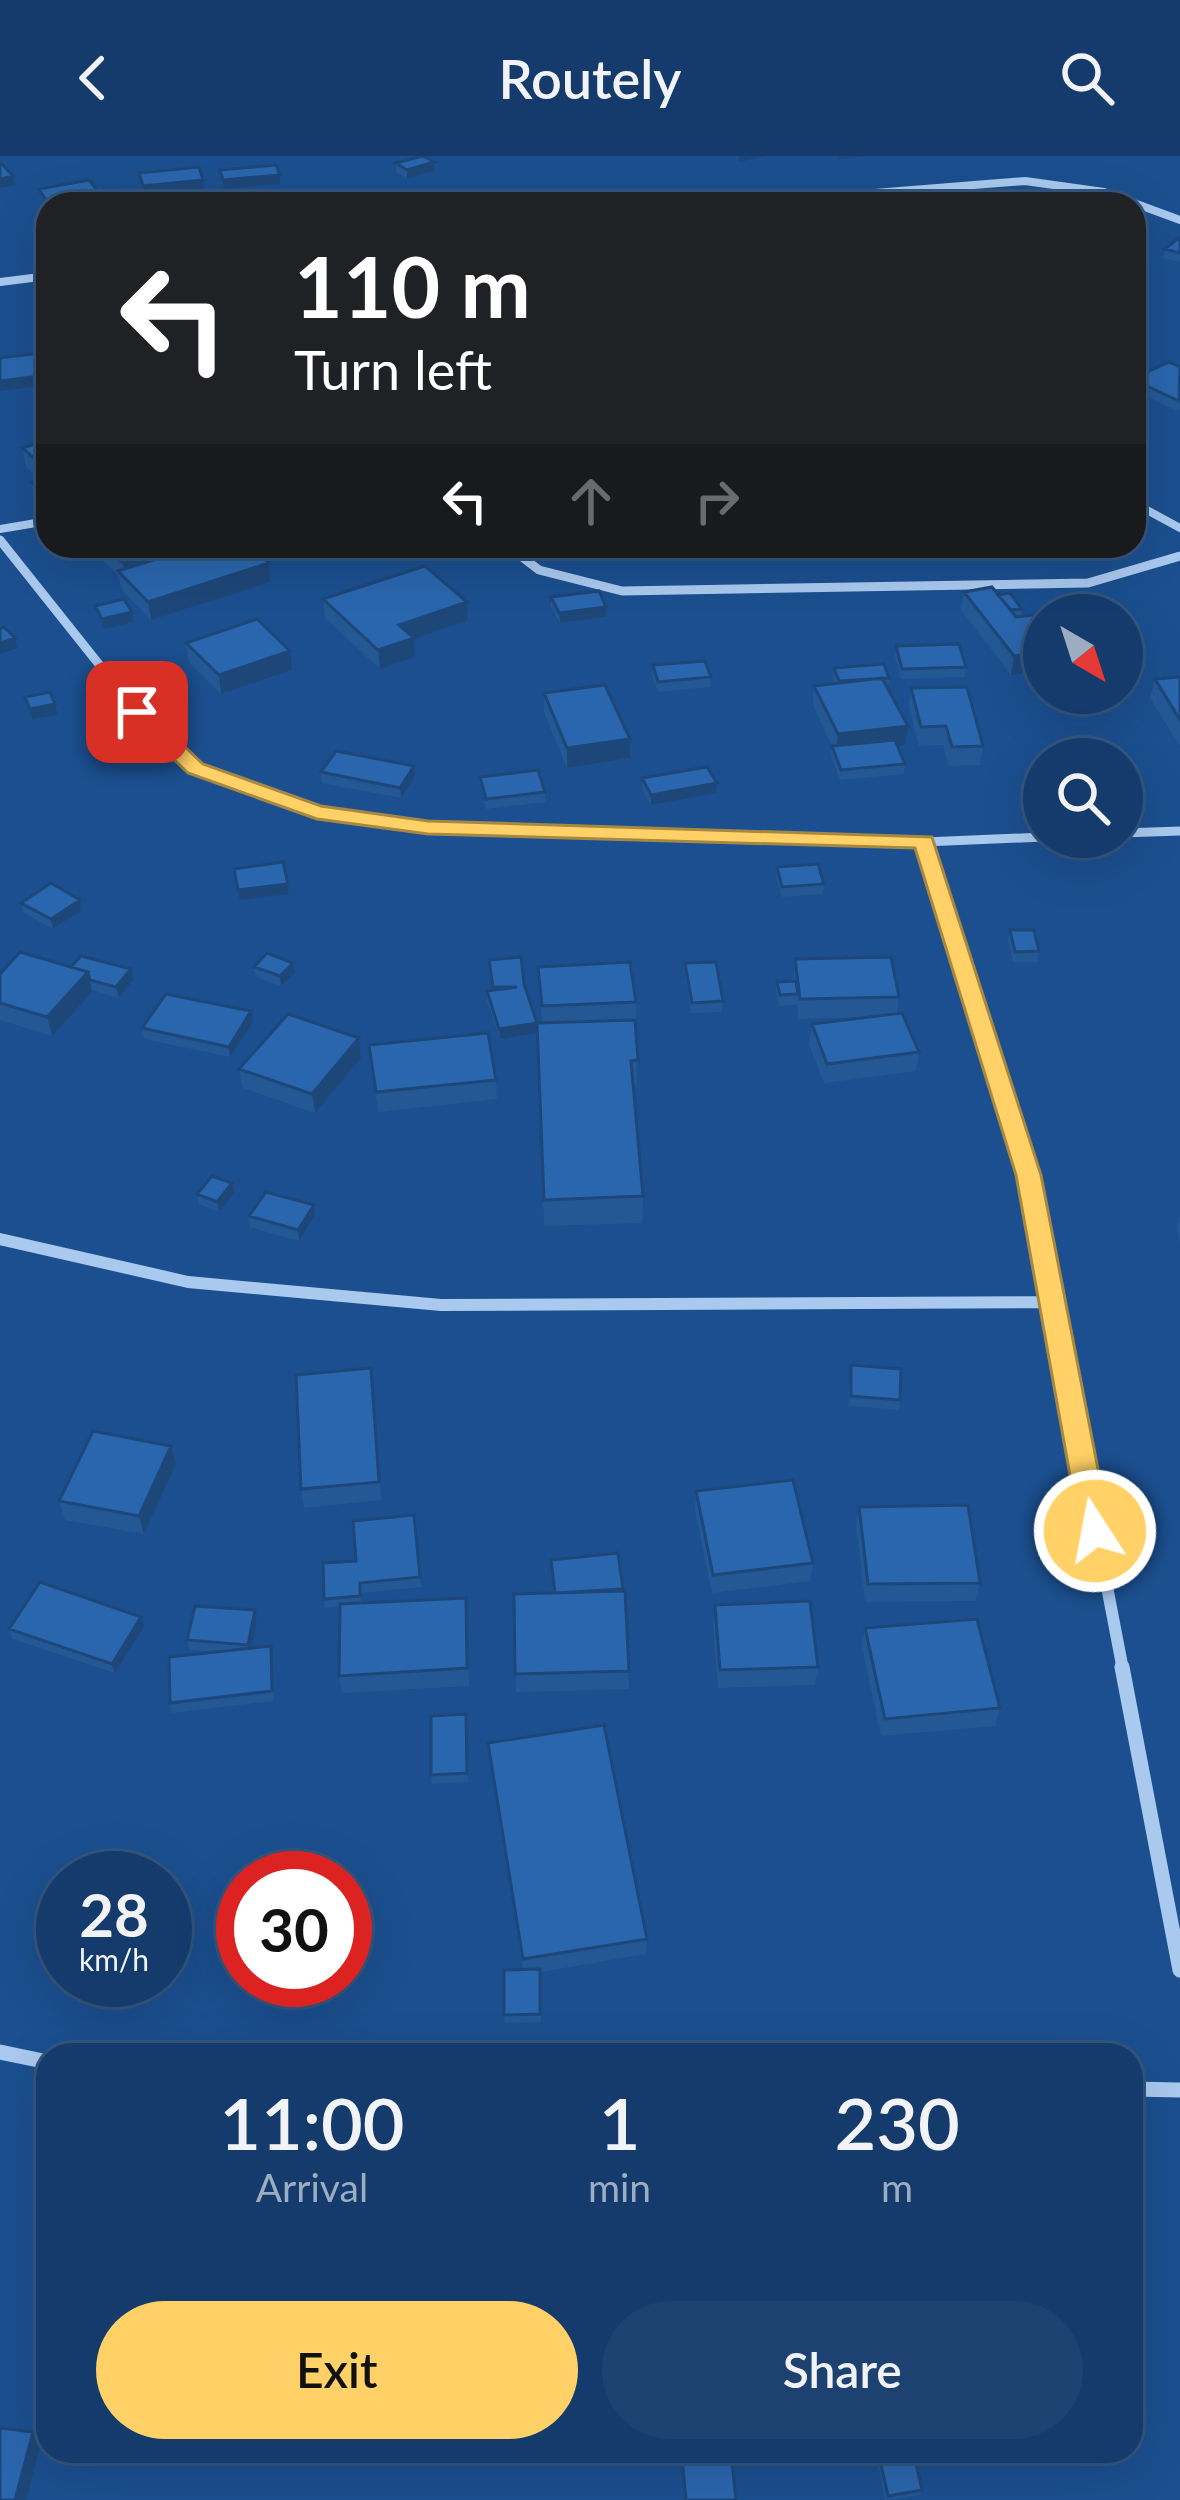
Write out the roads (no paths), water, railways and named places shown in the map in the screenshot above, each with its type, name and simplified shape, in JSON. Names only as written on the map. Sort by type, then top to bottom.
[{"type":"street","points":[[886,192],[1024,181],[1103,192]]},
{"type":"street","points":[[1146,206],[1180,220]]},
{"type":"street","points":[[0,282],[36,278]]},
{"type":"street","points":[[1146,510],[1180,528]]},
{"type":"street","points":[[0,529],[36,523]]},
{"type":"street","points":[[0,540],[137,712],[196,769],[317,812],[428,827],[924,842],[1023,837]]},
{"type":"street","points":[[524,558],[539,570],[622,591],[1088,583],[1180,556]]},
{"type":"street","points":[[1143,832],[1180,830]]},
{"type":"street","points":[[924,842],[1028,1175],[1180,1970]]},
{"type":"street","points":[[0,1239],[188,1282],[441,1306],[1050,1302]]},
{"type":"street","points":[[0,2052],[36,2060]]},
{"type":"street","points":[[1143,2089],[1180,2090]]}]
